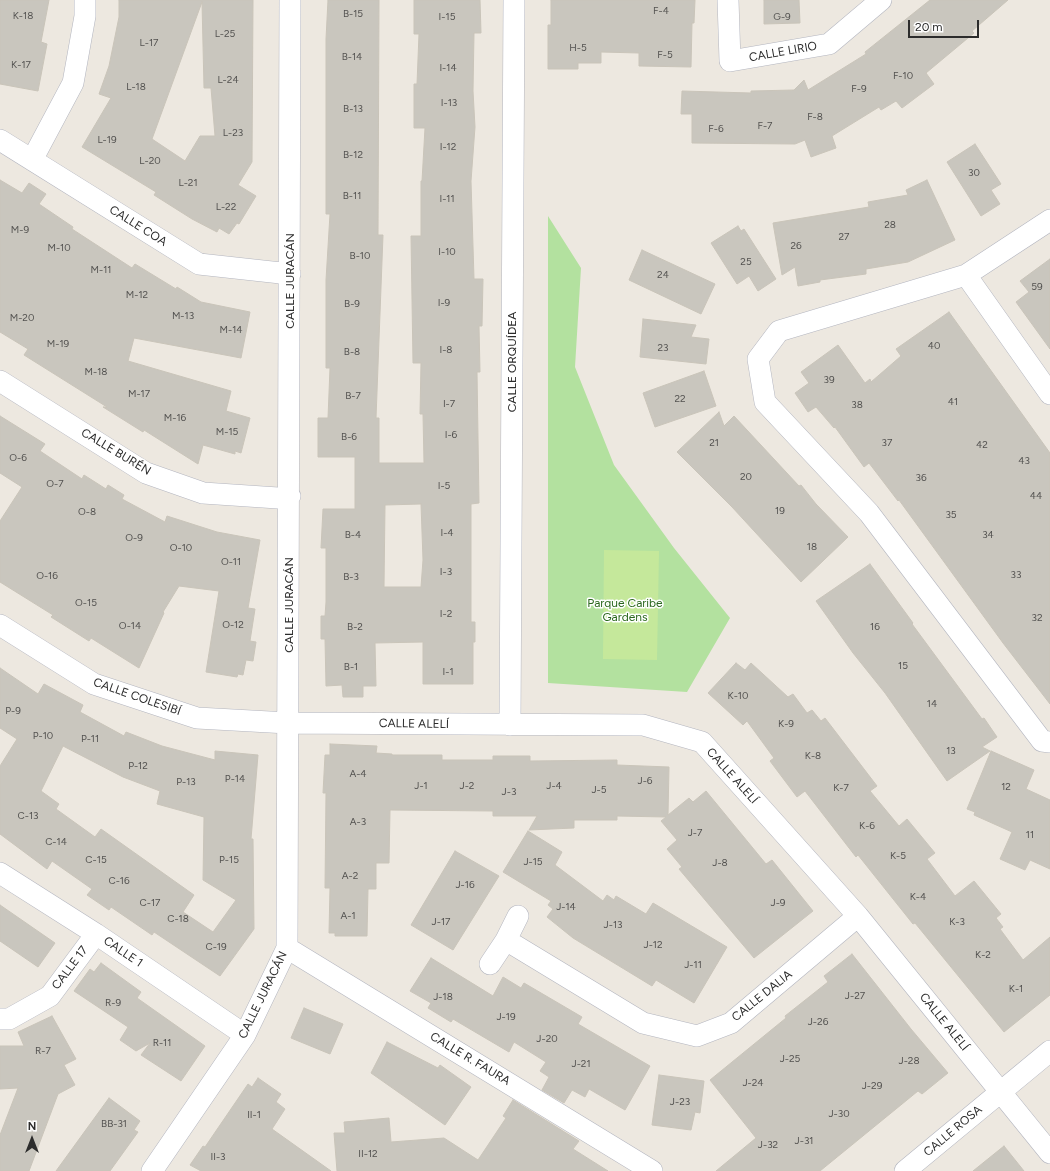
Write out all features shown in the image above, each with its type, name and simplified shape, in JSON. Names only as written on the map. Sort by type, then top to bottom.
[{"type":"street","points":[[32,160],[73,83],[85,16],[85,0]]},
{"type":"street","name":"CALLE JURACÁN","points":[[152,1171],[245,1035],[287,948],[290,496],[290,0]]},
{"type":"street","name":"CALLE ORQUÍDEA","points":[[510,725],[514,0]]},
{"type":"street","name":"CALLE LIRIO","points":[[728,0],[730,61],[829,44],[881,0]]},
{"type":"street","name":"CALLE COA","points":[[0,140],[199,264],[290,274]]},
{"type":"street","points":[[1050,220],[966,275],[778,331],[758,359],[765,402],[870,513],[1042,741],[1050,742]]},
{"type":"street","points":[[966,275],[1050,394]]},
{"type":"street","name":"CALLE BURÉN","points":[[0,381],[146,472],[203,493],[278,498],[290,496]]},
{"type":"street","name":"CALLE COLESIBÍ","points":[[0,625],[94,684],[198,718],[288,723]]},
{"type":"street","name":"CALLE ALELÍ","points":[[288,723],[643,725],[702,742],[858,916],[1050,1153]]},
{"type":"street","name":"CALLE 1","points":[[0,873],[96,934],[245,1035]]},
{"type":"street","points":[[490,964],[506,940],[518,916]]},
{"type":"street","name":"CALLE DALIA","points":[[506,940],[643,1023],[696,1036],[731,1023],[858,916]]},
{"type":"street","name":"CALLE 17","points":[[0,1019],[9,1019],[50,996],[96,934]]},
{"type":"street","name":"CALLE R. FAURA","points":[[287,948],[652,1171]]},
{"type":"street","name":"CALLE ROSA","points":[[905,1171],[1050,1051]]},
{"type":"green space","name":"Parque Caribe Gardens","points":[[548,216],[581,268],[575,367],[614,465],[674,548],[730,618],[687,692],[548,683]]},
{"type":"green space","points":[[604,550],[659,551],[657,660],[603,659]]},
{"type":"building","points":[[0,0],[49,0],[41,42],[47,44],[38,91],[0,84]]},
{"type":"building","points":[[119,0],[253,0],[252,162],[238,185],[256,196],[239,224],[237,223],[229,234],[219,228],[217,232],[192,219],[154,195],[156,192],[82,147],[111,98],[99,94],[109,66],[119,17]],"holes":[[[202,2],[204,88],[211,88],[215,136],[200,136],[185,161],[152,139]]]},
{"type":"building","points":[[328,0],[379,0],[378,235],[383,235],[376,418],[379,418],[379,463],[424,463],[423,414],[420,414],[421,363],[413,363],[411,236],[421,236],[421,181],[425,128],[414,128],[414,84],[417,84],[419,34],[414,34],[414,0],[480,0],[481,33],[474,33],[473,91],[475,127],[471,181],[474,279],[483,279],[482,326],[479,326],[480,372],[477,372],[479,503],[471,504],[471,622],[475,622],[475,642],[473,642],[473,684],[423,684],[423,642],[375,643],[376,686],[363,686],[363,697],[343,697],[342,685],[326,686],[325,639],[321,639],[321,616],[325,616],[326,602],[326,548],[321,548],[323,509],[355,509],[355,457],[318,457],[318,418],[328,418],[330,368],[326,368],[326,280],[330,214],[326,214],[326,39]],"holes":[[[421,504],[423,560],[421,587],[384,587],[385,505]]]},
{"type":"building","points":[[551,0],[695,0],[694,23],[692,23],[691,67],[639,66],[639,53],[601,52],[601,63],[578,63],[578,69],[548,69],[548,25],[551,25]]},
{"type":"building","points":[[764,0],[799,0],[800,23],[764,24]]},
{"type":"building","points":[[930,0],[1008,0],[972,31],[974,33],[926,73],[934,84],[902,108],[896,101],[881,110],[879,107],[832,136],[836,148],[811,157],[805,140],[795,144],[692,143],[692,114],[681,114],[682,91],[751,93],[751,91],[794,90],[804,80],[808,90],[866,54],[865,52]]},
{"type":"building","points":[[975,144],[1001,184],[991,190],[1000,204],[981,216],[947,162]]},
{"type":"building","points":[[0,180],[22,193],[29,183],[46,194],[39,204],[73,227],[72,229],[132,268],[135,264],[176,289],[177,287],[201,302],[250,312],[241,358],[134,338],[128,361],[231,391],[226,411],[250,418],[241,453],[235,451],[235,454],[203,445],[198,464],[144,430],[143,432],[103,407],[107,407],[24,355],[28,349],[0,332]]},
{"type":"building","points":[[927,180],[955,240],[908,262],[866,269],[866,274],[820,280],[820,282],[798,286],[795,267],[782,275],[773,223],[869,207],[868,202],[908,195],[906,190]]},
{"type":"building","points":[[738,226],[741,231],[744,229],[776,279],[758,291],[749,276],[737,284],[711,243]]},
{"type":"building","points":[[642,250],[715,284],[701,314],[629,280]]},
{"type":"building","points":[[1050,259],[1050,349],[1016,302],[1029,292],[1020,281]]},
{"type":"building","points":[[949,312],[1050,453],[1050,704],[1003,643],[899,500],[898,501],[869,463],[864,467],[835,427],[834,428],[816,407],[808,412],[795,393],[809,383],[801,372],[838,345],[865,383],[870,379],[871,382],[901,356],[896,349]]},
{"type":"building","points":[[643,319],[696,325],[691,337],[709,339],[706,364],[640,357]]},
{"type":"building","points":[[704,371],[716,406],[655,427],[643,393]]},
{"type":"building","points":[[719,412],[724,426],[734,416],[799,486],[801,485],[816,504],[848,537],[801,582],[732,507],[677,452]]},
{"type":"building","points":[[0,416],[45,444],[40,451],[82,479],[84,475],[106,489],[108,485],[124,495],[122,499],[165,522],[167,516],[217,532],[260,540],[248,608],[255,609],[250,641],[256,642],[253,661],[246,660],[243,675],[238,674],[237,677],[206,672],[219,591],[179,586],[163,612],[164,613],[139,668],[91,638],[89,641],[51,617],[53,615],[0,582],[0,521],[22,487],[0,473]]},
{"type":"building","points":[[870,564],[913,623],[912,624],[997,737],[982,747],[990,751],[947,781],[885,693],[853,653],[816,601]]},
{"type":"building","points":[[736,663],[745,670],[751,663],[788,697],[793,694],[807,713],[812,710],[821,721],[825,718],[877,786],[870,791],[899,826],[907,819],[935,853],[927,859],[955,896],[974,881],[1001,914],[996,918],[1003,927],[1000,929],[1023,960],[1050,937],[1050,995],[1004,1032],[915,923],[913,924],[858,855],[856,857],[805,791],[797,797],[770,761],[774,758],[747,721],[743,725],[708,693]]},
{"type":"building","points":[[0,668],[38,694],[44,684],[83,705],[80,712],[124,736],[126,732],[162,746],[215,760],[215,751],[258,755],[251,839],[253,839],[254,929],[220,976],[154,932],[152,935],[111,907],[109,910],[87,895],[92,889],[52,861],[47,869],[0,834],[0,766],[17,739],[0,728]],"holes":[[[63,746],[123,777],[160,791],[157,804],[204,817],[203,880],[236,900],[213,932],[183,912],[194,895],[101,829],[95,837],[56,809],[59,804],[41,791]]]},
{"type":"building","points":[[330,744],[377,746],[376,753],[392,755],[442,755],[442,760],[493,760],[493,756],[530,756],[530,761],[617,760],[617,765],[669,767],[668,815],[689,798],[693,802],[706,791],[766,864],[772,860],[813,911],[754,958],[679,869],[682,867],[667,849],[677,840],[661,821],[666,817],[617,816],[617,820],[574,820],[574,828],[529,830],[537,816],[493,816],[493,811],[390,810],[389,863],[376,863],[376,889],[368,889],[367,936],[335,936],[335,933],[329,933],[330,888],[325,888],[326,793],[323,793],[325,755],[330,755]]},
{"type":"building","points":[[991,751],[1034,770],[1026,789],[1050,800],[1050,869],[1030,860],[1025,870],[1000,859],[1012,832],[974,815],[975,812],[967,809]]},
{"type":"building","points":[[528,831],[562,852],[555,865],[603,901],[607,895],[614,900],[616,896],[646,914],[653,903],[727,947],[694,1003],[656,980],[652,986],[573,938],[547,917],[553,909],[548,905],[551,901],[503,872]]},
{"type":"building","points":[[455,851],[499,876],[453,950],[411,925]]},
{"type":"building","points":[[0,905],[55,943],[38,967],[0,941]]},
{"type":"building","points":[[852,954],[948,1073],[922,1094],[918,1091],[820,1171],[716,1171],[756,1138],[710,1080],[786,1018],[785,1016],[828,982],[824,976]]},
{"type":"building","points":[[431,958],[493,996],[503,977],[521,988],[524,983],[582,1017],[578,1024],[650,1066],[625,1110],[589,1089],[585,1097],[572,1090],[564,1103],[542,1090],[549,1077],[540,1071],[546,1062],[514,1042],[509,1052],[453,1019],[451,1022],[428,1008],[431,1003],[410,991]]},
{"type":"building","points":[[101,963],[141,992],[137,998],[205,1046],[181,1081],[141,1055],[150,1043],[136,1051],[120,1040],[128,1027],[74,991],[90,969],[94,972]]},
{"type":"building","points":[[304,1008],[343,1024],[330,1054],[291,1038]]},
{"type":"building","points":[[52,1016],[76,1059],[64,1065],[75,1085],[58,1094],[29,1171],[0,1171],[0,1135],[18,1088],[0,1089],[0,1046],[24,1046],[18,1032]]},
{"type":"building","points":[[387,1042],[438,1068],[440,1065],[471,1087],[445,1125],[371,1073]]},
{"type":"building","points":[[659,1075],[704,1081],[700,1113],[695,1112],[691,1130],[652,1125]]},
{"type":"building","points":[[258,1078],[281,1094],[276,1102],[285,1109],[272,1129],[331,1171],[201,1171],[190,1165],[203,1146],[205,1147],[248,1084],[252,1087]]},
{"type":"building","points":[[109,1098],[140,1121],[134,1130],[138,1132],[110,1171],[56,1171]]},
{"type":"building","points":[[513,1100],[579,1141],[573,1149],[608,1171],[337,1171],[334,1133],[345,1133],[344,1122],[389,1118],[391,1142],[444,1138],[478,1160],[506,1118],[503,1116]]},
{"type":"building","points":[[1004,1146],[1024,1171],[973,1171]]}]
